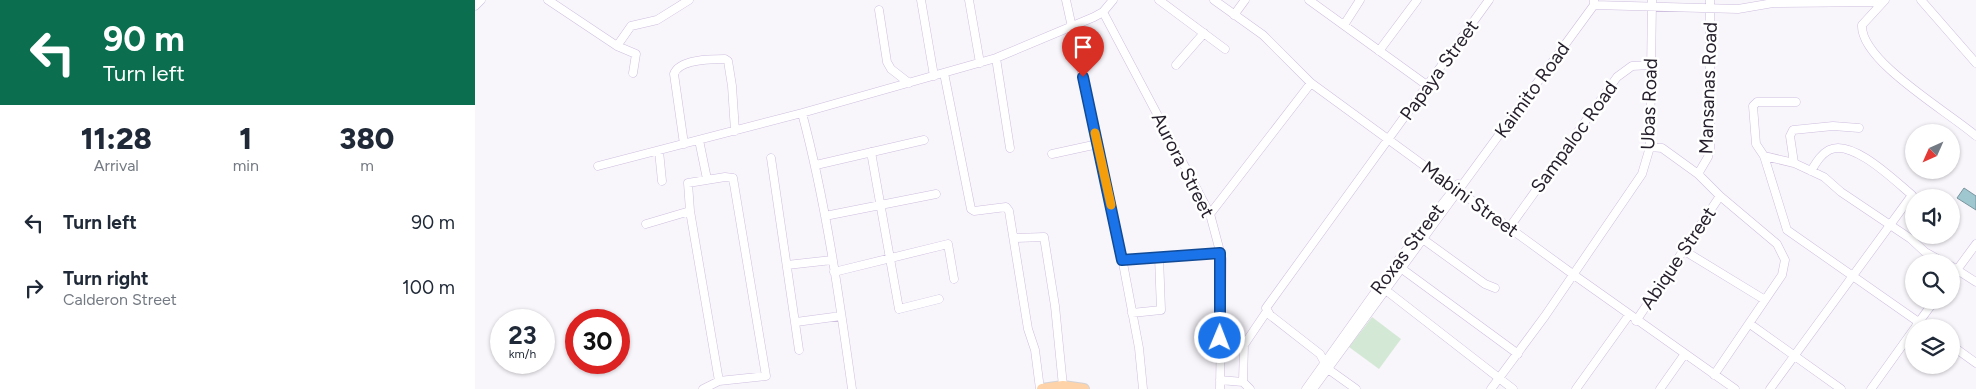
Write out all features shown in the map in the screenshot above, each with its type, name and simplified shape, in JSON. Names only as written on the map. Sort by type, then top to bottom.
[{"type":"main road","points":[[1041,389],[1063,386],[1081,389]]},
{"type":"street","points":[[475,6],[481,0]]},
{"type":"street","points":[[549,0],[617,46],[636,54],[633,73]]},
{"type":"street","points":[[670,0],[675,7]]},
{"type":"street","points":[[617,46],[631,26],[637,23],[657,20],[689,0]]},
{"type":"street","points":[[921,0],[934,76]]},
{"type":"street","points":[[969,0],[980,63]]},
{"type":"street","points":[[1066,0],[1122,260],[1143,389]]},
{"type":"street","points":[[598,166],[802,113],[996,58],[1072,27],[1103,12],[1113,0]]},
{"type":"street","points":[[1159,0],[1225,49]]},
{"type":"street","name":"Mabini Street","points":[[1214,0],[1263,35],[1311,83],[1457,188],[1573,275],[1735,389]]},
{"type":"street","points":[[1234,15],[1245,0]]},
{"type":"street","points":[[1309,0],[1428,86]]},
{"type":"street","points":[[1344,26],[1360,0]]},
{"type":"street","points":[[1379,51],[1417,0]]},
{"type":"street","name":"Papaya Street","points":[[1247,342],[1267,311],[1267,306],[1489,0]]},
{"type":"street","points":[[1921,0],[1976,63]]},
{"type":"street","points":[[1594,3],[1710,4],[1737,9],[1773,4],[1884,1]]},
{"type":"street","points":[[1884,1],[1862,25],[1863,37],[1869,47],[1879,59],[1922,95],[1976,136]]},
{"type":"street","name":"Ubas Road","points":[[1491,389],[1573,275],[1642,174],[1650,147],[1652,2]]},
{"type":"street","name":"Kaimito Road","points":[[1466,178],[1594,3]]},
{"type":"street","name":"Mansanas Road","points":[[1698,174],[1708,157],[1710,148],[1710,4]]},
{"type":"street","points":[[879,10],[887,62],[891,69],[909,83]]},
{"type":"street","name":"Aurora Street","points":[[1103,12],[1211,214],[1220,253],[1220,389]]},
{"type":"street","points":[[1176,65],[1204,33]]},
{"type":"street","points":[[996,58],[1010,148]]},
{"type":"street","points":[[684,144],[674,74],[680,67],[701,60],[725,59],[727,61],[732,86],[735,131]]},
{"type":"street","name":"Sampaloc Road","points":[[1509,228],[1617,77],[1632,66],[1651,66]]},
{"type":"street","points":[[944,73],[971,209],[974,211],[1006,207],[1009,211],[1028,329],[1035,350],[1041,389]]},
{"type":"street","points":[[1211,214],[1311,83]]},
{"type":"street","points":[[1796,102],[1757,102],[1753,106],[1756,144],[1764,156],[1787,230],[1853,275],[1907,319]]},
{"type":"street","points":[[802,113],[816,165],[852,389]]},
{"type":"street","points":[[1794,163],[1790,136],[1793,130],[1833,126],[1859,128]]},
{"type":"street","points":[[699,140],[707,179]]},
{"type":"street","points":[[816,165],[924,140]]},
{"type":"street","points":[[1052,154],[1098,144]]},
{"type":"street","points":[[1650,147],[1662,148],[1698,174],[1719,196],[1777,244],[1785,260],[1782,275],[1714,375]]},
{"type":"street","points":[[1770,389],[1912,195],[1868,160],[1840,148],[1831,149],[1822,154],[1811,171]]},
{"type":"street","points":[[659,151],[662,181]]},
{"type":"street","points":[[871,152],[899,308],[939,299]]},
{"type":"street","points":[[1764,156],[1794,163],[1824,177],[1911,239],[1928,254]]},
{"type":"street","points":[[771,158],[799,350]]},
{"type":"street","points":[[703,389],[719,381],[766,376],[733,178],[707,179],[688,184],[690,211],[719,381]]},
{"type":"street","name":"Roxas Street","points":[[1306,389],[1326,366],[1398,266],[1466,178]]},
{"type":"street","points":[[825,216],[936,194]]},
{"type":"street","name":"Abique Street","points":[[1637,321],[1719,196]]},
{"type":"street","points":[[646,224],[690,211]]},
{"type":"street","points":[[1777,244],[1787,230]]},
{"type":"street","points":[[1014,238],[1044,237],[1055,306],[1063,386]]},
{"type":"street","points":[[1420,237],[1485,284],[1495,288]]},
{"type":"street","points":[[834,272],[947,244],[954,279]]},
{"type":"street","points":[[1960,262],[1976,244]]},
{"type":"street","points":[[1683,250],[1765,300]]},
{"type":"street","points":[[1122,260],[1220,253]]},
{"type":"street","points":[[1132,313],[1161,310],[1159,257]]},
{"type":"street","points":[[787,265],[832,260]]},
{"type":"street","points":[[1398,266],[1517,354]]},
{"type":"street","points":[[1960,271],[1976,282]]},
{"type":"street","points":[[1382,288],[1513,389]]},
{"type":"street","points":[[1267,311],[1320,354],[1326,366],[1356,389]]},
{"type":"street","points":[[1576,389],[1629,315]]},
{"type":"street","points":[[795,322],[841,316]]},
{"type":"street","points":[[1750,324],[1841,389]]},
{"type":"street","points":[[1220,338],[1247,342],[1243,349],[1243,382]]},
{"type":"street","points":[[1871,389],[1905,341]]},
{"type":"street","points":[[1960,351],[1976,363]]},
{"type":"street","points":[[1660,389],[1684,354]]},
{"type":"street","name":"Roxas Street","points":[[1313,389],[1326,366]]},
{"type":"street","points":[[1220,380],[1243,382],[1250,389]]},
{"type":"green space","points":[[1372,317],[1401,339],[1379,369],[1349,347]]},
{"type":"water","points":[[1964,188],[1976,196],[1976,210],[1960,200],[1960,194]]},
{"type":"slow traffic","points":[[1095,133],[1111,205]]},
{"type":"route","points":[[1083,77],[1122,260],[1220,253],[1220,338]]}]
